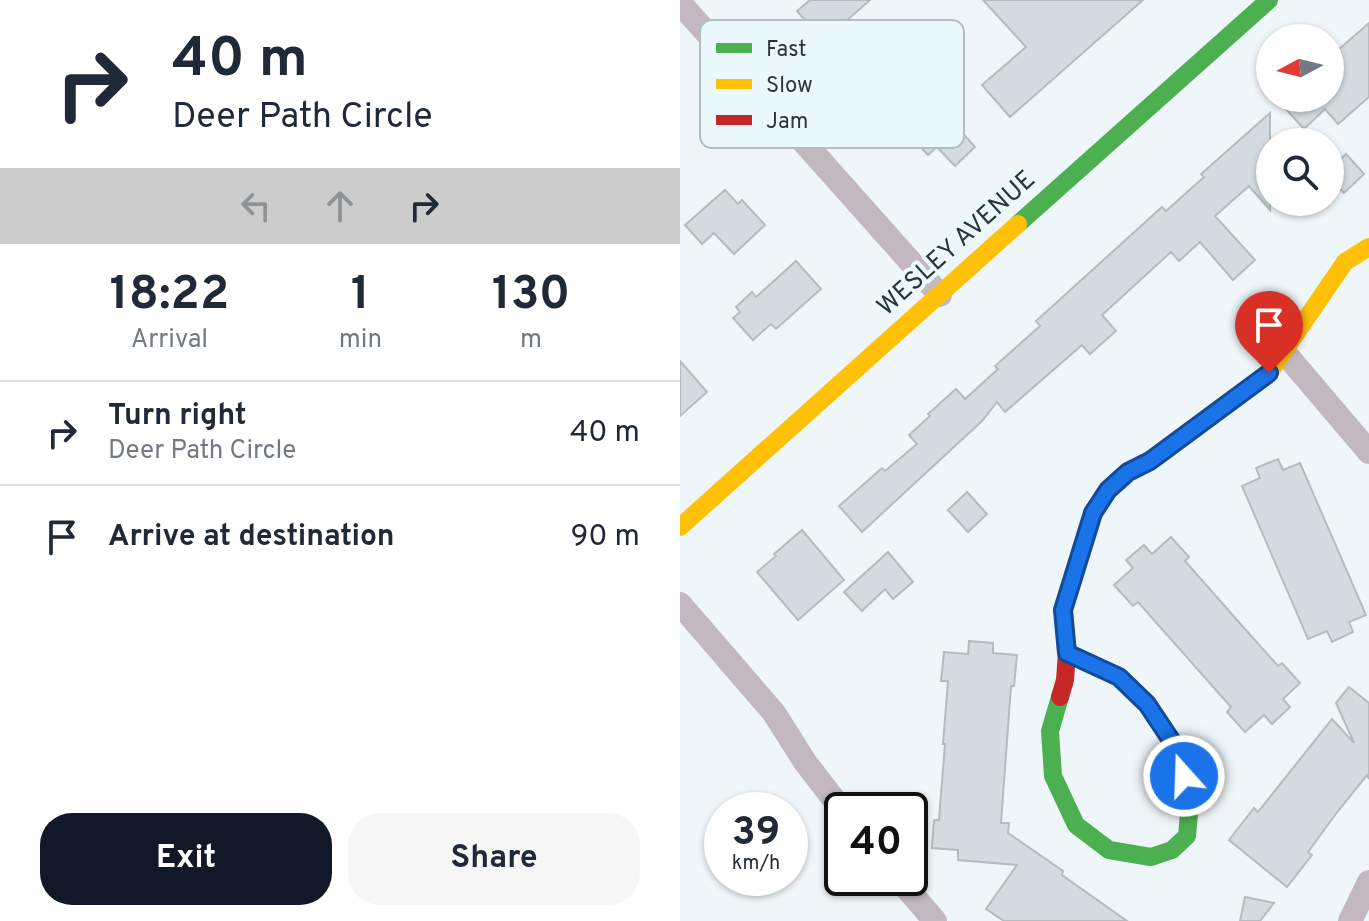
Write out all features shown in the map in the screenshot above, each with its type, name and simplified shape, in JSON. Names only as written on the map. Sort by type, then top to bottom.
[{"type":"street","name":"WESLEY AVENUE","points":[[680,527],[1269,0]]},
{"type":"street","points":[[682,2],[700,22]]},
{"type":"street","points":[[811,148],[940,295]]},
{"type":"street","points":[[1067,653],[1119,677],[1147,704],[1177,749],[1190,802],[1187,836],[1172,850],[1151,857],[1109,850],[1076,825],[1053,776],[1050,731],[1065,680],[1067,653],[1063,610],[1093,513],[1108,490],[1128,472],[1150,461],[1269,373],[1345,262],[1369,247]]},
{"type":"street","points":[[1284,352],[1369,452]]},
{"type":"street","points":[[680,604],[774,713],[828,792]]},
{"type":"street","points":[[1350,921],[1369,882]]},
{"type":"street","points":[[913,896],[935,921]]},
{"type":"building","points":[[810,0],[870,0],[847,20],[805,20],[797,11]]},
{"type":"building","points":[[983,0],[1143,0],[1010,117],[982,85],[1026,47]]},
{"type":"building","points":[[1369,23],[1369,97],[1338,124],[1328,112],[1344,112],[1344,45]]},
{"type":"building","points":[[1289,112],[1322,112],[1305,128]]},
{"type":"building","points":[[1270,113],[1270,128],[1256,128],[1256,194],[1249,186],[1215,216],[1255,260],[1233,280],[1200,242],[1179,261],[1171,252],[1102,315],[1116,331],[1090,354],[1082,345],[1005,412],[997,402],[982,421],[862,532],[839,506],[882,468],[885,471],[917,444],[909,435],[930,416],[928,414],[956,389],[965,399],[998,369],[995,366],[1040,326],[1036,321],[1162,207],[1166,211],[1204,177],[1201,174]]},
{"type":"building","points":[[964,135],[975,147],[955,166],[938,148],[964,148]]},
{"type":"building","points":[[922,148],[936,148],[928,155]]},
{"type":"building","points":[[1346,154],[1364,174],[1344,193]]},
{"type":"building","points":[[725,190],[738,204],[742,200],[765,225],[734,254],[714,233],[702,244],[685,225]]},
{"type":"building","points":[[796,261],[821,289],[776,329],[771,324],[753,340],[733,318],[740,312],[736,307],[752,292],[756,297]]},
{"type":"building","points":[[680,361],[707,392],[680,416]]},
{"type":"building","points":[[1278,459],[1283,470],[1300,463],[1366,615],[1349,622],[1353,632],[1332,642],[1327,631],[1308,639],[1242,486],[1260,478],[1256,468]]},
{"type":"building","points":[[967,492],[987,514],[968,532],[948,510]]},
{"type":"building","points":[[802,530],[844,580],[798,620],[757,572]]},
{"type":"building","points":[[1171,537],[1189,557],[1185,561],[1237,620],[1278,666],[1282,663],[1300,683],[1283,699],[1290,707],[1272,724],[1264,715],[1245,732],[1227,712],[1231,707],[1138,602],[1133,606],[1114,585],[1133,568],[1126,560],[1144,545],[1152,554]]},
{"type":"building","points":[[888,552],[913,582],[893,599],[885,589],[862,611],[844,592]]},
{"type":"building","points":[[969,641],[993,643],[993,653],[1017,655],[1014,686],[1011,686],[1001,823],[1009,823],[1008,833],[1127,921],[1004,921],[986,909],[1017,865],[958,860],[958,850],[932,848],[934,820],[939,820],[945,744],[948,681],[941,681],[944,652],[968,654]]},
{"type":"building","points":[[1349,687],[1369,703],[1369,779],[1367,775],[1338,811],[1308,852],[1312,855],[1287,887],[1229,840],[1254,808],[1258,812],[1332,719],[1354,743],[1336,703]]},
{"type":"building","points":[[1245,897],[1274,903],[1260,921],[1240,921]]},
{"type":"traffic: fast","points":[[1018,224],[1269,0]]},
{"type":"traffic: fast","points":[[1060,697],[1050,731],[1053,776],[1076,825],[1109,850],[1151,857],[1172,850],[1187,836],[1190,802],[1177,749],[1147,704],[1119,677],[1067,653]]},
{"type":"traffic: slow","points":[[680,527],[1018,224]]},
{"type":"traffic: slow","points":[[1226,405],[1269,373],[1345,262],[1369,247]]},
{"type":"traffic: jam","points":[[1060,697],[1067,653],[1063,610],[1093,513],[1108,490],[1128,472],[1150,461],[1226,405]]},
{"type":"route","points":[[1184,776],[1177,749],[1147,704],[1119,677],[1067,653],[1063,610],[1093,513],[1108,490],[1128,472],[1150,461],[1269,373]]}]
